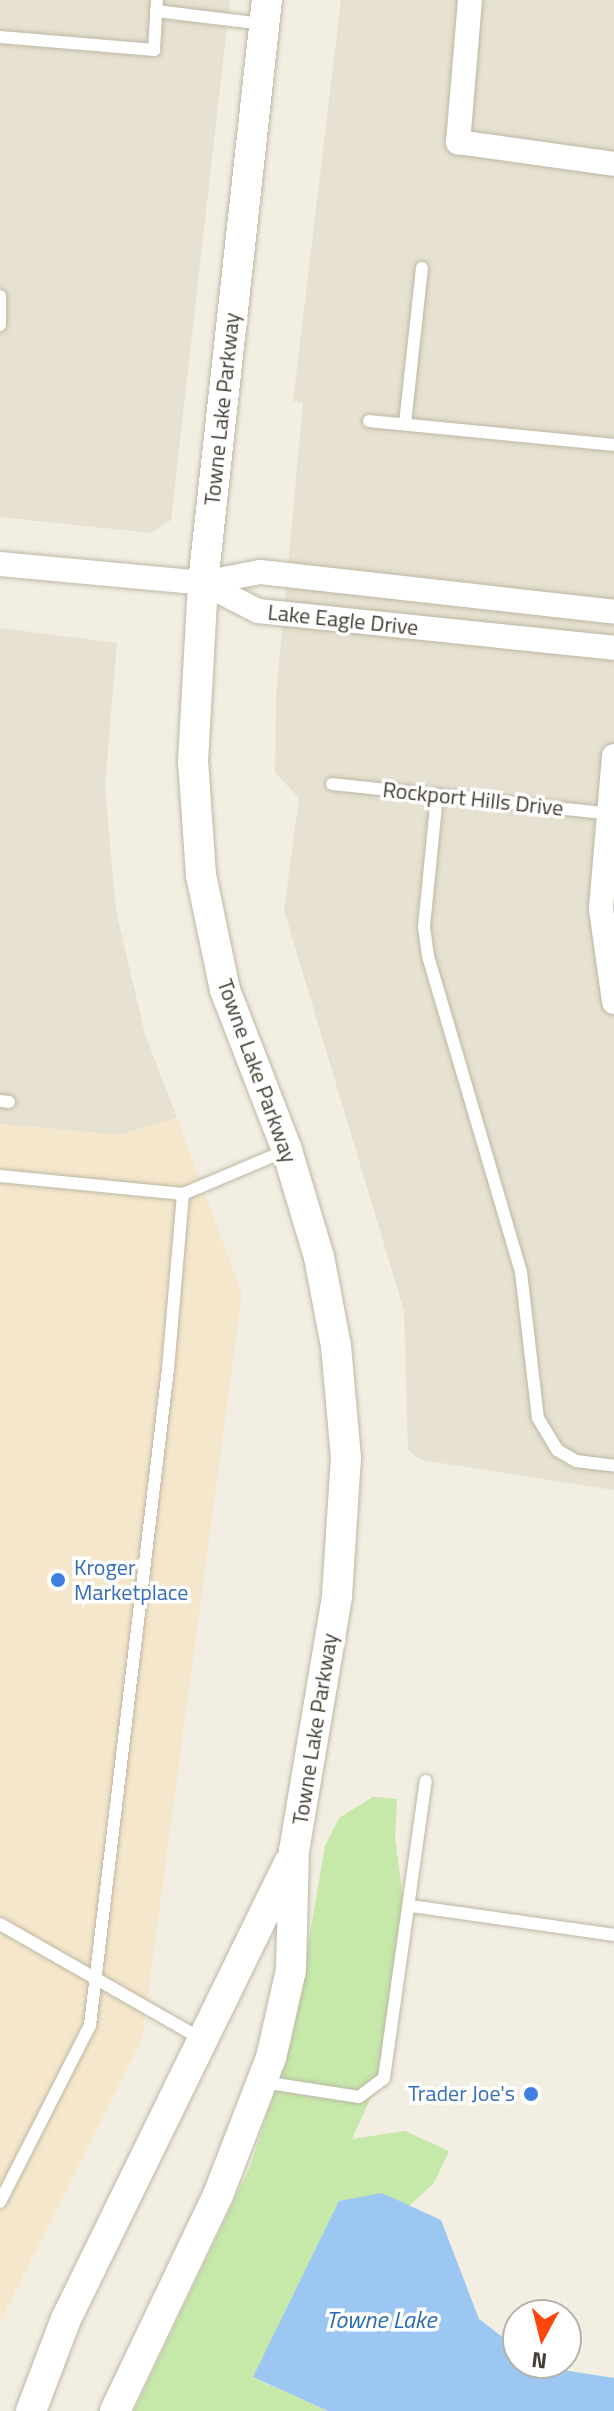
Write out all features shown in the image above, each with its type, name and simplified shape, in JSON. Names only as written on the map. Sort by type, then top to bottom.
[{"type":"street","points":[[470,0],[458,142],[614,164]]},
{"type":"street","name":"Towne Lake Parkway","points":[[115,2411],[218,2195],[263,2082],[291,1970],[294,1851],[337,1596],[346,1458],[336,1346],[319,1257],[287,1150],[225,990],[201,875],[193,762],[203,583],[265,12]]},
{"type":"street","points":[[0,564],[203,583]]},
{"type":"street","name":"Lake Eagle Drive","points":[[203,583],[260,572],[614,612]]},
{"type":"street","name":"Lake Eagle Drive","points":[[203,583],[258,611],[614,648]]},
{"type":"street","points":[[614,756],[601,909],[614,1002]]},
{"type":"street","name":"Towne Lake Parkway","points":[[31,2411],[66,2319],[205,2041],[294,1851]]},
{"type":"lane","points":[[0,37],[154,50],[156,5],[265,12]]},
{"type":"lane","points":[[405,424],[422,268]]},
{"type":"lane","points":[[0,296],[0,325]]},
{"type":"lane","points":[[369,421],[614,445]]},
{"type":"lane","name":"Rockport Hills Drive","points":[[332,784],[611,814]]},
{"type":"lane","points":[[437,796],[424,927],[428,956],[521,1272],[538,1418],[543,1435],[557,1450],[576,1461],[614,1466]]},
{"type":"lane","points":[[0,1176],[183,1194],[287,1150]]},
{"type":"lane","points":[[0,2202],[90,2025],[167,1385],[183,1194]]},
{"type":"lane","points":[[263,2082],[359,2097],[384,2078],[411,1906],[426,1781]]},
{"type":"lane","points":[[411,1906],[614,1935]]},
{"type":"lane","points":[[0,1924],[97,1976],[205,2041]]},
{"type":"shaded area","points":[[0,0],[230,0],[171,520],[151,533],[0,517]]},
{"type":"shaded area","points":[[341,0],[614,0],[614,1490],[421,1460],[408,1450],[404,1311],[284,910],[299,798],[275,773],[276,696],[303,403],[293,401]]},
{"type":"shaded area","points":[[0,628],[117,643],[105,786],[116,911],[145,1034],[177,1118],[119,1135],[0,1124]]},
{"type":"shaded area","points":[[177,1118],[242,1294],[142,2039],[0,2322],[0,1124],[119,1135]]},
{"type":"green space","points":[[373,1797],[397,1799],[395,1837],[405,1914],[391,2053],[352,2139],[405,2131],[449,2151],[434,2183],[409,2206],[382,2193],[254,2378],[328,2411],[134,2411],[250,2167],[292,2039],[325,1846],[339,1818]]},
{"type":"water","name":"Towne Lake","points":[[382,2193],[441,2220],[479,2319],[502,2337],[502,2379],[582,2379],[582,2373],[614,2378],[614,2411],[328,2411],[253,2377],[339,2201]]},
{"type":"place","name":"Kroger Marketplace","points":[[58,1580]]},
{"type":"place","name":"Trader Joe's","points":[[531,2094]]}]
